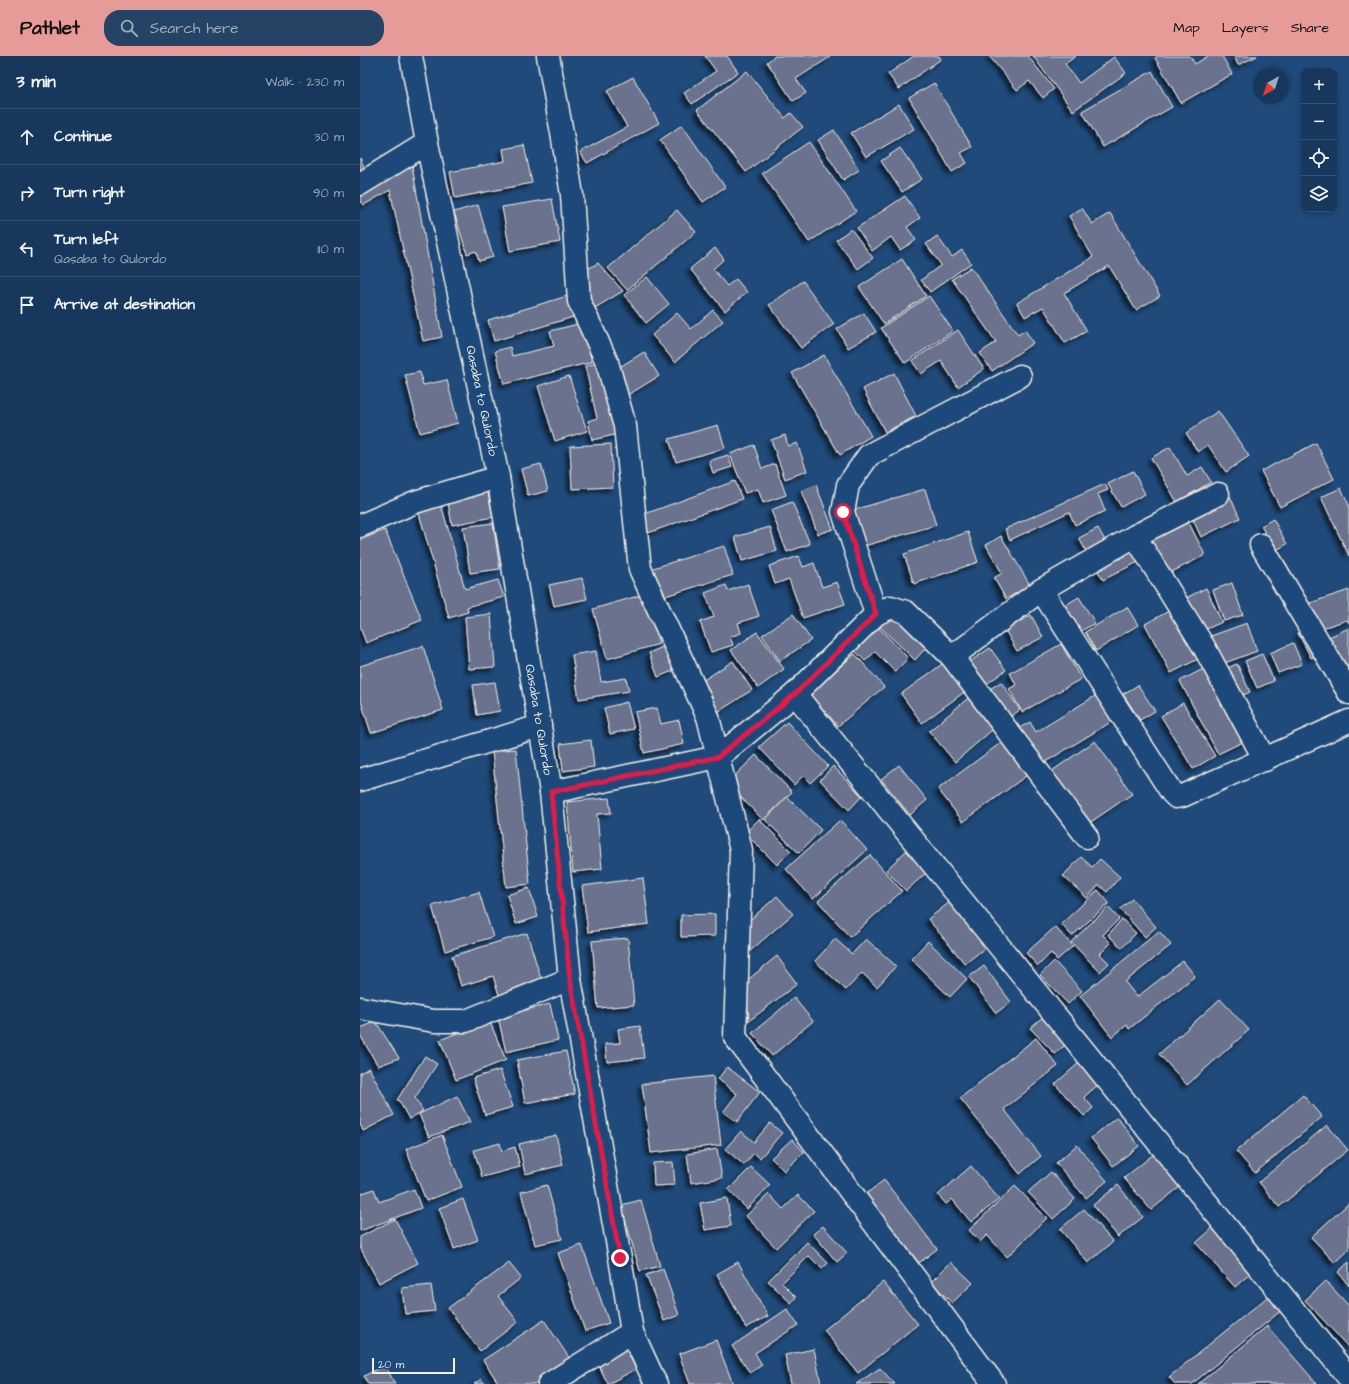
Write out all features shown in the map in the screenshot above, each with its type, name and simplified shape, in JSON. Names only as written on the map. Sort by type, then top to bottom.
[{"type":"street","name":"Qasaba to Qulordo","points":[[411,56],[427,142],[498,477],[551,792],[570,979],[632,1332],[656,1384]]},
{"type":"street","points":[[548,56],[572,195],[579,302],[607,362],[625,426],[640,569],[708,717],[741,850],[735,1037],[994,1384]]},
{"type":"street","points":[[360,184],[427,142]]},
{"type":"street","points":[[876,614],[843,512],[848,485],[869,455],[1020,376]]},
{"type":"street","points":[[360,526],[415,502],[498,477]]},
{"type":"street","points":[[952,657],[1041,590],[1135,536],[1218,494]]},
{"type":"street","points":[[1135,536],[1204,647],[1265,760]]},
{"type":"street","points":[[1261,545],[1349,693]]},
{"type":"street","points":[[1041,590],[1176,797],[1182,796],[1265,760],[1349,721]]},
{"type":"street","points":[[551,792],[718,757],[795,694],[876,614],[891,607],[906,612],[952,657],[1087,836]]},
{"type":"street","points":[[795,694],[1349,1378]]},
{"type":"street","points":[[360,780],[540,726]]},
{"type":"street","points":[[360,1008],[434,1021],[466,1021],[570,979]]},
{"type":"street","points":[[549,1384],[632,1332]]},
{"type":"building","points":[[705,56],[727,56],[738,72],[692,104],[684,93],[716,71]]},
{"type":"building","points":[[775,56],[830,57],[796,79],[806,93],[793,101],[767,62]]},
{"type":"building","points":[[914,56],[939,56],[941,59],[899,89],[888,74]]},
{"type":"building","points":[[989,56],[1028,56],[1054,89],[1043,98],[1029,81],[1017,90]]},
{"type":"building","points":[[1033,56],[1076,56],[1065,64],[1079,83],[1114,57],[1126,73],[1073,111]]},
{"type":"building","points":[[1158,56],[1190,56],[1195,64],[1208,56],[1222,56],[1232,74],[1181,103],[1155,58]]},
{"type":"building","points":[[1234,56],[1257,56],[1238,65]]},
{"type":"building","points":[[747,71],[785,118],[791,113],[803,127],[746,172],[697,110]]},
{"type":"building","points":[[1152,71],[1172,107],[1103,147],[1082,111]]},
{"type":"building","points":[[633,77],[659,123],[587,163],[580,152],[627,127],[607,91]]},
{"type":"building","points":[[934,83],[972,147],[961,153],[967,163],[952,172],[909,98]]},
{"type":"building","points":[[899,104],[914,129],[866,157],[851,133]]},
{"type":"building","points":[[682,125],[725,187],[703,202],[660,140]]},
{"type":"building","points":[[834,130],[859,170],[843,180],[818,140]]},
{"type":"building","points":[[809,142],[856,211],[809,242],[762,173]]},
{"type":"building","points":[[524,145],[532,183],[455,198],[450,172],[505,161],[503,149]]},
{"type":"building","points":[[900,148],[922,179],[902,192],[881,161]]},
{"type":"building","points":[[360,158],[366,171],[360,175]]},
{"type":"building","points":[[411,160],[442,337],[423,341],[390,190],[364,205],[360,201],[360,190]]},
{"type":"building","points":[[905,196],[920,218],[907,227],[916,240],[900,250],[891,237],[872,251],[857,228]]},
{"type":"building","points":[[552,199],[560,242],[510,251],[502,207]]},
{"type":"building","points":[[478,205],[493,257],[479,261],[476,251],[467,254],[454,212]]},
{"type":"building","points":[[1082,208],[1092,224],[1110,213],[1160,296],[1136,310],[1109,266],[1064,293],[1087,331],[1065,343],[1043,307],[1025,317],[1017,303],[1093,257],[1069,216]]},
{"type":"building","points":[[677,210],[696,232],[627,290],[608,268]]},
{"type":"building","points":[[851,229],[873,258],[858,269],[836,240]]},
{"type":"building","points":[[937,236],[952,257],[962,250],[971,263],[930,292],[921,280],[941,265],[926,244]]},
{"type":"building","points":[[715,248],[724,259],[713,269],[727,286],[736,279],[747,292],[725,311],[690,269]]},
{"type":"building","points":[[902,259],[926,296],[884,324],[859,287]]},
{"type":"building","points":[[598,263],[623,291],[590,311],[579,274]]},
{"type":"building","points":[[971,267],[1018,335],[1025,330],[1033,343],[992,371],[980,353],[996,342],[952,279]]},
{"type":"building","points":[[647,277],[669,304],[646,323],[624,295]]},
{"type":"building","points":[[803,281],[834,324],[801,348],[769,305]]},
{"type":"building","points":[[574,294],[580,315],[494,341],[488,320]]},
{"type":"building","points":[[929,296],[953,331],[905,363],[881,328]]},
{"type":"building","points":[[713,310],[723,321],[675,362],[652,335],[677,313],[691,329]]},
{"type":"building","points":[[864,313],[876,332],[848,348],[837,329]]},
{"type":"building","points":[[582,323],[592,362],[504,384],[495,351],[510,347],[512,356],[554,346],[550,331]]},
{"type":"building","points":[[958,330],[984,369],[958,387],[941,361],[921,374],[912,361]]},
{"type":"building","points":[[644,352],[659,376],[628,395],[613,371]]},
{"type":"building","points":[[824,355],[871,436],[840,455],[792,373]]},
{"type":"building","points":[[602,362],[619,434],[592,440],[588,421],[597,418],[585,366]]},
{"type":"building","points":[[420,372],[423,385],[447,380],[458,423],[420,433],[405,375]]},
{"type":"building","points":[[894,373],[916,416],[885,432],[863,389]]},
{"type":"building","points":[[569,376],[587,431],[555,441],[538,386]]},
{"type":"building","points":[[1218,411],[1249,456],[1226,472],[1208,445],[1198,452],[1186,433]]},
{"type":"building","points":[[718,425],[725,448],[676,462],[669,439]]},
{"type":"building","points":[[785,435],[788,446],[797,443],[807,471],[785,479],[771,440]]},
{"type":"building","points":[[1316,443],[1334,479],[1280,507],[1261,471]]},
{"type":"building","points":[[611,444],[613,487],[572,489],[570,446]]},
{"type":"building","points":[[754,445],[762,469],[775,464],[786,495],[763,503],[758,489],[745,493],[730,454]]},
{"type":"building","points":[[1170,447],[1187,476],[1202,467],[1211,482],[1177,502],[1151,458]]},
{"type":"building","points":[[728,455],[732,467],[713,473],[709,461]]},
{"type":"building","points":[[541,464],[548,491],[528,496],[521,469]]},
{"type":"building","points":[[1133,471],[1145,494],[1121,507],[1108,484]]},
{"type":"building","points":[[735,481],[742,499],[648,533],[642,515]]},
{"type":"building","points":[[1105,484],[1108,490],[1098,494],[1105,511],[1075,525],[1069,512],[1010,540],[1005,529]]},
{"type":"building","points":[[816,485],[833,529],[818,534],[801,491]]},
{"type":"building","points":[[487,488],[493,517],[452,525],[447,497]]},
{"type":"building","points":[[1341,488],[1349,505],[1349,556],[1321,497]]},
{"type":"building","points":[[925,489],[936,525],[861,547],[850,511]]},
{"type":"building","points":[[1228,492],[1240,518],[1201,537],[1189,511]]},
{"type":"building","points":[[792,502],[810,544],[787,552],[771,510]]},
{"type":"building","points":[[441,504],[465,589],[498,580],[504,597],[467,607],[468,612],[449,618],[418,510]]},
{"type":"building","points":[[1185,515],[1205,555],[1162,577],[1142,537]]},
{"type":"building","points":[[1273,519],[1287,544],[1275,551],[1261,526]]},
{"type":"building","points":[[493,523],[500,569],[470,573],[463,527]]},
{"type":"building","points":[[770,527],[777,551],[742,561],[735,537]]},
{"type":"building","points":[[1098,528],[1108,546],[1089,557],[1079,538]]},
{"type":"building","points":[[385,530],[422,620],[366,643],[360,627],[360,540]]},
{"type":"building","points":[[968,532],[978,562],[914,584],[904,554]]},
{"type":"building","points":[[1001,536],[1030,585],[1006,599],[994,578],[1002,573],[986,545]]},
{"type":"building","points":[[724,546],[733,575],[659,598],[650,569]]},
{"type":"building","points":[[1133,549],[1140,561],[1103,580],[1096,568]]},
{"type":"building","points":[[799,556],[803,567],[814,563],[822,587],[837,582],[845,604],[803,618],[789,579],[775,584],[769,566]]},
{"type":"building","points":[[582,578],[587,599],[554,606],[549,585]]},
{"type":"building","points":[[1232,583],[1243,615],[1224,621],[1213,590]]},
{"type":"building","points":[[748,584],[759,616],[738,623],[741,633],[730,637],[733,645],[711,652],[700,622],[714,617],[705,593],[726,585],[728,591]]},
{"type":"building","points":[[1206,588],[1222,622],[1200,632],[1184,599]]},
{"type":"building","points":[[1349,590],[1349,623],[1347,620],[1316,630],[1307,604]]},
{"type":"building","points":[[645,594],[659,644],[607,659],[593,609]]},
{"type":"building","points":[[1079,597],[1095,623],[1081,631],[1065,605]]},
{"type":"building","points":[[1178,606],[1204,656],[1171,673],[1145,624]]},
{"type":"building","points":[[1127,607],[1138,625],[1096,651],[1085,632]]},
{"type":"building","points":[[894,610],[930,643],[915,660],[879,626]]},
{"type":"building","points":[[491,614],[495,667],[469,669],[465,617]]},
{"type":"building","points":[[793,614],[811,640],[780,661],[762,635]]},
{"type":"building","points":[[1031,615],[1043,637],[1017,651],[1005,630]]},
{"type":"building","points":[[1247,623],[1257,651],[1222,664],[1211,636]]},
{"type":"building","points":[[875,624],[908,658],[895,672],[875,652],[865,661],[851,647]]},
{"type":"building","points":[[1349,628],[1349,665],[1343,668],[1329,637]]},
{"type":"building","points":[[1307,629],[1321,653],[1311,658],[1298,633]]},
{"type":"building","points":[[757,632],[784,669],[758,688],[731,650]]},
{"type":"building","points":[[1293,643],[1302,664],[1278,673],[1270,653]]},
{"type":"building","points":[[1061,644],[1081,679],[1022,712],[1009,689],[1016,685],[1010,673]]},
{"type":"building","points":[[423,646],[443,710],[371,733],[360,698],[360,666]]},
{"type":"building","points":[[665,646],[675,670],[658,677],[649,653]]},
{"type":"building","points":[[990,648],[1006,670],[981,688],[965,665]]},
{"type":"building","points":[[596,651],[601,682],[626,678],[629,691],[579,699],[572,655]]},
{"type":"building","points":[[855,654],[884,687],[838,726],[809,693]]},
{"type":"building","points":[[1262,654],[1274,681],[1257,688],[1245,661]]},
{"type":"building","points":[[949,659],[970,688],[922,723],[901,694]]},
{"type":"building","points":[[733,661],[752,690],[718,712],[699,683]]},
{"type":"building","points":[[1237,664],[1250,692],[1237,698],[1225,669]]},
{"type":"building","points":[[1211,665],[1249,739],[1218,754],[1180,681]]},
{"type":"building","points":[[495,682],[500,711],[477,715],[473,685]]},
{"type":"building","points":[[1001,682],[1020,710],[1003,721],[985,692]]},
{"type":"building","points":[[1138,685],[1155,711],[1140,720],[1123,694]]},
{"type":"building","points":[[1100,693],[1116,719],[1039,766],[1016,730],[1030,722],[1036,732]]},
{"type":"building","points":[[973,694],[998,725],[955,762],[929,731]]},
{"type":"building","points":[[627,702],[634,729],[610,734],[604,708]]},
{"type":"building","points":[[1183,703],[1215,756],[1193,769],[1161,716]]},
{"type":"building","points":[[657,708],[661,724],[679,720],[684,744],[644,753],[635,712]]},
{"type":"building","points":[[787,722],[828,766],[810,783],[803,776],[794,785],[759,747]]},
{"type":"building","points":[[1006,739],[1030,773],[963,822],[938,789]]},
{"type":"building","points":[[591,740],[594,767],[563,771],[560,744]]},
{"type":"building","points":[[1095,741],[1132,794],[1085,826],[1049,773]]},
{"type":"building","points":[[516,749],[530,884],[506,887],[492,751]]},
{"type":"building","points":[[756,755],[792,792],[763,820],[727,783]]},
{"type":"building","points":[[899,765],[927,800],[910,815],[881,779]]},
{"type":"building","points":[[833,766],[862,796],[849,810],[820,780]]},
{"type":"building","points":[[787,797],[821,830],[799,853],[765,820]]},
{"type":"building","points":[[609,798],[611,813],[597,814],[602,869],[573,872],[567,802]]},
{"type":"building","points":[[759,819],[791,851],[777,865],[745,833]]},
{"type":"building","points":[[840,820],[867,850],[813,899],[786,869]]},
{"type":"building","points":[[907,850],[927,872],[906,891],[886,870]]},
{"type":"building","points":[[870,855],[902,891],[850,937],[818,901]]},
{"type":"building","points":[[1081,857],[1092,867],[1100,859],[1120,877],[1107,892],[1099,885],[1087,898],[1063,876]]},
{"type":"building","points":[[643,878],[649,924],[588,932],[582,886]]},
{"type":"building","points":[[529,888],[538,917],[516,924],[507,895]]},
{"type":"building","points":[[1098,890],[1109,903],[1072,936],[1061,924]]},
{"type":"building","points":[[479,892],[493,937],[445,951],[432,906]]},
{"type":"building","points":[[777,896],[793,914],[749,952],[742,927]]},
{"type":"building","points":[[1132,899],[1156,927],[1145,937],[1120,909]]},
{"type":"building","points":[[950,902],[986,947],[965,964],[928,919]]},
{"type":"building","points":[[1108,907],[1119,919],[1103,935],[1111,943],[1100,954],[1109,963],[1100,972],[1071,942]]},
{"type":"building","points":[[715,914],[715,936],[681,937],[681,915]]},
{"type":"building","points":[[1122,919],[1136,933],[1122,948],[1108,935]]},
{"type":"building","points":[[1055,927],[1073,946],[1057,960],[1051,953],[1038,966],[1026,953]]},
{"type":"building","points":[[1159,931],[1171,945],[1125,982],[1137,997],[1183,961],[1195,976],[1129,1029],[1127,1025],[1112,1037],[1080,996]]},
{"type":"building","points":[[527,933],[542,982],[499,995],[493,976],[461,986],[452,956]]},
{"type":"building","points":[[628,938],[634,1005],[598,1008],[592,941]]},
{"type":"building","points":[[835,939],[852,954],[866,939],[896,966],[877,987],[862,973],[846,990],[815,961]]},
{"type":"building","points":[[928,941],[967,979],[950,997],[911,959]]},
{"type":"building","points":[[777,956],[797,984],[749,1021],[745,982]]},
{"type":"building","points":[[1054,961],[1082,991],[1068,1004],[1040,975]]},
{"type":"building","points":[[984,966],[1011,1002],[996,1013],[969,977]]},
{"type":"building","points":[[794,998],[813,1021],[772,1056],[752,1033]]},
{"type":"building","points":[[1220,999],[1249,1030],[1187,1085],[1159,1054]]},
{"type":"building","points":[[550,1004],[558,1040],[506,1052],[498,1017]]},
{"type":"building","points":[[1047,1013],[1071,1040],[1055,1054],[1030,1028]]},
{"type":"building","points":[[489,1020],[506,1060],[456,1080],[440,1040]]},
{"type":"building","points":[[376,1022],[399,1058],[378,1066],[360,1035],[360,1028]]},
{"type":"building","points":[[640,1026],[644,1058],[607,1062],[605,1044],[620,1043],[618,1029]]},
{"type":"building","points":[[1036,1038],[1058,1066],[1004,1109],[1041,1156],[1020,1174],[960,1098]]},
{"type":"building","points":[[566,1051],[575,1094],[525,1103],[517,1060]]},
{"type":"building","points":[[425,1056],[437,1064],[415,1098],[423,1111],[409,1119],[397,1100]]},
{"type":"building","points":[[1080,1062],[1099,1084],[1084,1097],[1093,1108],[1084,1116],[1055,1084]]},
{"type":"building","points":[[727,1067],[760,1092],[737,1122],[723,1112],[737,1094],[718,1079]]},
{"type":"building","points":[[369,1068],[394,1115],[363,1131],[360,1124],[360,1073]]},
{"type":"building","points":[[500,1070],[513,1107],[485,1115],[473,1078]]},
{"type":"building","points":[[713,1076],[721,1145],[651,1153],[642,1084]]},
{"type":"building","points":[[1303,1095],[1322,1117],[1255,1173],[1236,1151]]},
{"type":"building","points":[[457,1096],[470,1122],[429,1137],[419,1114]]},
{"type":"building","points":[[1117,1117],[1139,1146],[1113,1166],[1091,1138]]},
{"type":"building","points":[[770,1123],[782,1133],[760,1158],[754,1153],[744,1165],[725,1149],[741,1131],[754,1142]]},
{"type":"building","points":[[1327,1125],[1348,1150],[1279,1207],[1259,1182]]},
{"type":"building","points":[[442,1135],[462,1187],[426,1201],[406,1149]]},
{"type":"building","points":[[556,1135],[563,1165],[525,1174],[519,1144]]},
{"type":"building","points":[[792,1139],[804,1152],[784,1171],[771,1158]]},
{"type":"building","points":[[500,1143],[502,1151],[515,1147],[520,1167],[482,1177],[474,1150]]},
{"type":"building","points":[[1077,1145],[1107,1181],[1086,1198],[1056,1163]]},
{"type":"building","points":[[717,1149],[722,1178],[691,1183],[687,1154]]},
{"type":"building","points":[[1155,1153],[1181,1186],[1151,1210],[1124,1178]]},
{"type":"building","points":[[673,1162],[675,1185],[654,1186],[653,1163]]},
{"type":"building","points":[[971,1166],[999,1199],[971,1222],[952,1199],[946,1204],[938,1195]]},
{"type":"building","points":[[751,1167],[770,1185],[747,1209],[728,1190]]},
{"type":"building","points":[[1051,1172],[1075,1199],[1053,1219],[1028,1192]]},
{"type":"building","points":[[884,1180],[937,1249],[919,1263],[866,1194]]},
{"type":"building","points":[[547,1185],[562,1239],[535,1245],[521,1192]]},
{"type":"building","points":[[1118,1185],[1143,1217],[1118,1237],[1093,1205]]},
{"type":"building","points":[[1015,1186],[1047,1218],[1007,1257],[987,1235],[980,1242],[969,1230]]},
{"type":"building","points":[[374,1189],[379,1202],[414,1189],[421,1208],[360,1231],[360,1194]]},
{"type":"building","points":[[769,1194],[783,1209],[798,1195],[814,1211],[776,1248],[746,1216]]},
{"type":"building","points":[[727,1198],[731,1226],[705,1230],[700,1203]]},
{"type":"building","points":[[463,1199],[478,1240],[454,1249],[439,1208]]},
{"type":"building","points":[[641,1200],[660,1266],[640,1271],[621,1205]]},
{"type":"building","points":[[1349,1203],[1349,1250],[1335,1263],[1311,1237]]},
{"type":"building","points":[[1084,1209],[1113,1242],[1088,1263],[1060,1229]]},
{"type":"building","points":[[395,1219],[418,1263],[379,1283],[360,1247],[360,1237]]},
{"type":"building","points":[[823,1226],[847,1253],[837,1262],[813,1234]]},
{"type":"building","points":[[1215,1226],[1253,1271],[1235,1287],[1196,1243]]},
{"type":"building","points":[[807,1242],[828,1263],[822,1269],[809,1256],[782,1283],[796,1297],[791,1303],[768,1281]]},
{"type":"building","points":[[582,1245],[609,1323],[585,1331],[558,1253]]},
{"type":"building","points":[[738,1262],[768,1316],[746,1328],[717,1274]]},
{"type":"building","points":[[951,1262],[973,1283],[952,1303],[931,1282]]},
{"type":"building","points":[[1349,1262],[1349,1286],[1338,1272]]},
{"type":"building","points":[[509,1263],[521,1278],[498,1296],[518,1322],[480,1351],[448,1308]]},
{"type":"building","points":[[663,1269],[679,1315],[664,1321],[646,1275]]},
{"type":"building","points":[[1326,1281],[1349,1306],[1349,1348],[1305,1300]]},
{"type":"building","points":[[883,1282],[918,1324],[858,1373],[824,1330]]},
{"type":"building","points":[[431,1285],[435,1311],[405,1314],[402,1288]]},
{"type":"building","points":[[1271,1294],[1283,1309],[1192,1384],[1175,1384],[1169,1377]]},
{"type":"building","points":[[787,1309],[798,1325],[755,1353],[762,1365],[750,1373],[732,1346]]},
{"type":"building","points":[[544,1320],[572,1362],[539,1384],[499,1384],[483,1360]]},
{"type":"building","points":[[1267,1326],[1317,1384],[1198,1384]]},
{"type":"building","points":[[716,1340],[733,1384],[690,1384],[679,1354]]},
{"type":"building","points":[[623,1343],[636,1369],[608,1384],[595,1358]]},
{"type":"building","points":[[814,1349],[821,1384],[791,1384],[785,1355]]},
{"type":"building","points":[[385,1365],[395,1384],[368,1384],[364,1376]]},
{"type":"building","points":[[880,1368],[895,1384],[856,1384]]},
{"type":"building","points":[[481,1379],[485,1384],[474,1384]]},
{"type":"route","points":[[620,1258],[570,979],[551,792],[718,757],[795,694],[876,614],[843,512]]}]
